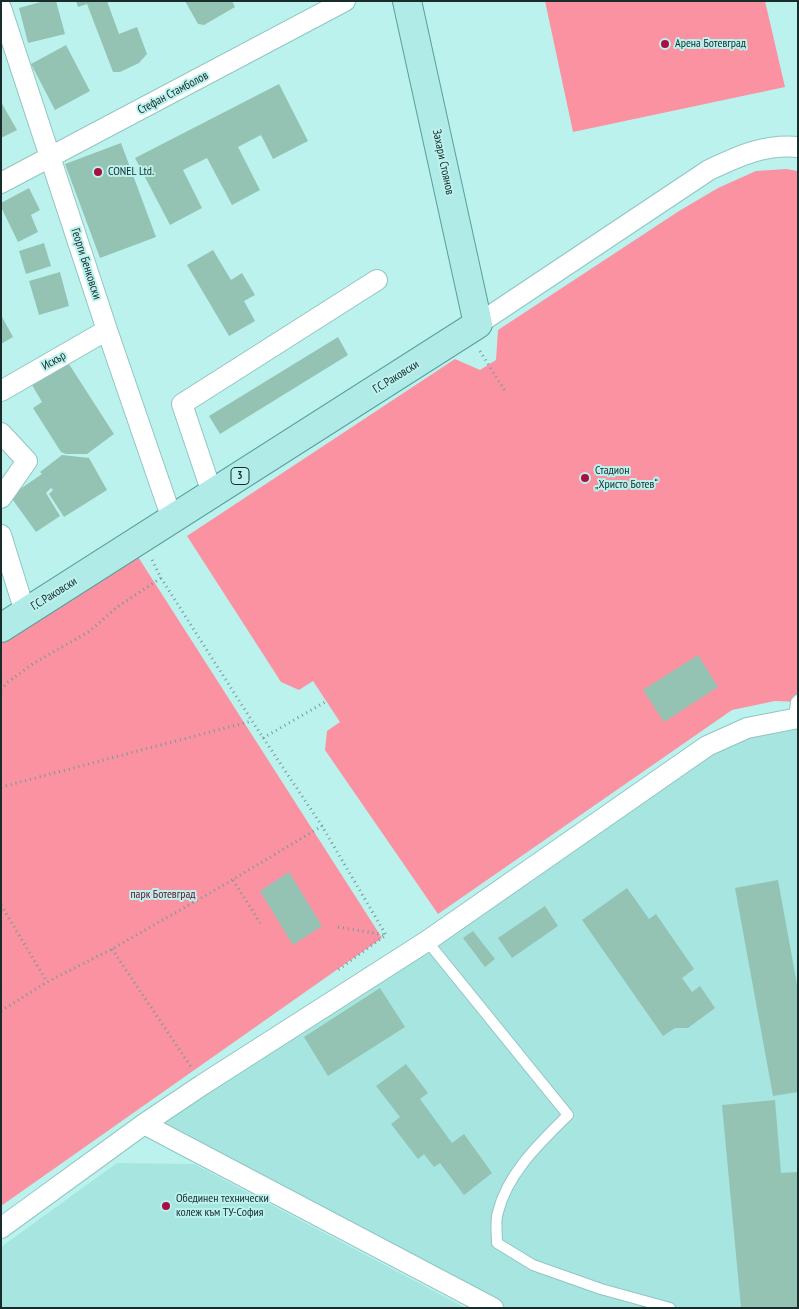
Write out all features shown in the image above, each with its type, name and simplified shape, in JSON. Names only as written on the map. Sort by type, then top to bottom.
[{"type":"main road","name":"Захари Стоянов","points":[[407,1],[473,327]]},
{"type":"main road","name":"Г.С.Раковски","points":[[1,628],[473,327]]},
{"type":"street","name":"Стефан Стамболов","points":[[1,183],[345,1]]},
{"type":"street","name":"Георги Бенковски","points":[[1,8],[172,519]]},
{"type":"street","name":"Г.С.Раковски","points":[[473,327],[709,170],[750,152],[783,146],[798,146]]},
{"type":"street","points":[[212,493],[182,404],[377,280]]},
{"type":"street","name":"Искър","points":[[1,391],[108,330]]},
{"type":"street","points":[[1,434],[27,460],[1,498]]},
{"type":"street","points":[[1,535],[25,612]]},
{"type":"street","points":[[1,1228],[202,1084],[427,941],[707,746],[747,728],[796,712]]},
{"type":"street","points":[[144,1124],[493,1308]]},
{"type":"lane","points":[[427,941],[568,1115],[540,1143],[513,1176],[498,1212],[497,1243],[533,1265],[601,1289],[670,1308]]},
{"type":"path","points":[[473,327],[505,391]]},
{"type":"path","points":[[149,555],[160,578],[322,826],[386,935]]},
{"type":"path","points":[[1,690],[8,682],[34,663],[90,632],[117,607],[160,578]]},
{"type":"path","points":[[264,738],[326,702]]},
{"type":"path","points":[[1,786],[252,721]]},
{"type":"path","points":[[1,1011],[47,982],[112,949],[233,880],[322,826]]},
{"type":"path","points":[[233,880],[260,923]]},
{"type":"path","points":[[1,905],[47,982]]},
{"type":"path","points":[[338,926],[386,935]]},
{"type":"path","points":[[330,976],[386,935]]},
{"type":"path","points":[[112,949],[202,1084]]},
{"type":"shaded area","points":[[798,718],[798,1308],[499,1308],[144,1124],[707,746]]},
{"type":"shaded area","name":"Обединен технически колеж към ТУ-София","points":[[117,1163],[194,1164],[466,1308],[1,1308],[1,1247]]},
{"type":"green space","name":"Арена Ботевград","points":[[545,1],[765,1],[785,87],[573,132]]},
{"type":"green space","name":"Стадион „Христо Ботев“","points":[[786,169],[798,171],[798,702],[775,701],[732,710],[438,914],[325,750],[327,731],[340,722],[313,681],[299,690],[281,682],[187,536],[455,359],[480,370],[496,360],[498,330],[679,211],[718,188],[756,171]]},
{"type":"green space","name":"парк Ботевград","points":[[133,549],[382,938],[1,1206],[1,635]]},
{"type":"building","points":[[44,1],[56,1],[65,34],[28,43],[19,8]]},
{"type":"building","points":[[76,1],[107,1],[119,34],[137,27],[147,54],[139,63],[120,72],[113,72],[87,4],[78,7]]},
{"type":"building","points":[[185,1],[232,1],[235,7],[204,25],[198,24]]},
{"type":"building","points":[[66,45],[90,91],[55,110],[31,64]]},
{"type":"building","points":[[279,84],[308,141],[273,159],[261,135],[238,147],[260,190],[232,205],[207,158],[183,170],[202,208],[170,225],[135,158]]},
{"type":"building","points":[[1,102],[17,130],[1,138]]},
{"type":"building","points":[[121,143],[156,237],[100,258],[65,164]]},
{"type":"building","points":[[29,188],[40,210],[31,215],[38,232],[18,242],[1,207],[1,203]]},
{"type":"building","points":[[44,243],[51,266],[26,274],[19,251]]},
{"type":"building","points":[[213,250],[231,280],[242,273],[255,295],[244,301],[255,321],[229,336],[187,265]]},
{"type":"building","points":[[60,272],[69,306],[39,315],[29,281]]},
{"type":"building","points":[[1,315],[13,337],[1,344]]},
{"type":"building","points":[[338,337],[348,355],[220,434],[209,416]]},
{"type":"building","points":[[67,361],[114,434],[87,454],[66,454],[61,452],[33,408],[42,402],[32,385]]},
{"type":"building","points":[[62,455],[89,458],[107,490],[64,517],[49,494],[53,490],[51,488],[46,493],[60,516],[36,532],[10,496],[42,474],[40,472]]},
{"type":"building","points":[[698,655],[718,687],[664,722],[643,690]]},
{"type":"building","points":[[289,872],[322,926],[293,945],[260,891]]},
{"type":"building","points":[[778,880],[798,990],[798,1092],[773,1096],[735,888]]},
{"type":"building","points":[[627,888],[649,919],[656,914],[694,969],[682,978],[692,992],[700,986],[715,1008],[688,1028],[675,1028],[663,1036],[582,920]]},
{"type":"building","points":[[545,906],[558,926],[512,958],[498,938]]},
{"type":"building","points":[[473,931],[495,959],[485,967],[463,938]]},
{"type":"building","points":[[380,988],[405,1027],[328,1076],[304,1037]]},
{"type":"building","points":[[406,1064],[428,1093],[420,1099],[452,1143],[464,1134],[492,1173],[464,1195],[440,1163],[434,1167],[424,1154],[418,1159],[391,1124],[400,1117],[376,1086]]},
{"type":"building","points":[[775,1100],[781,1173],[798,1172],[798,1308],[741,1308],[722,1105]]},
{"type":"place","name":"Арена Ботевград","points":[[665,44]]},
{"type":"place","name":"CONEL Ltd.","points":[[98,172]]},
{"type":"place","name":"Стадион „Христо Ботев“","points":[[585,478]]},
{"type":"place","name":"Обединен технически колеж към ТУ-София","points":[[166,1206]]}]
